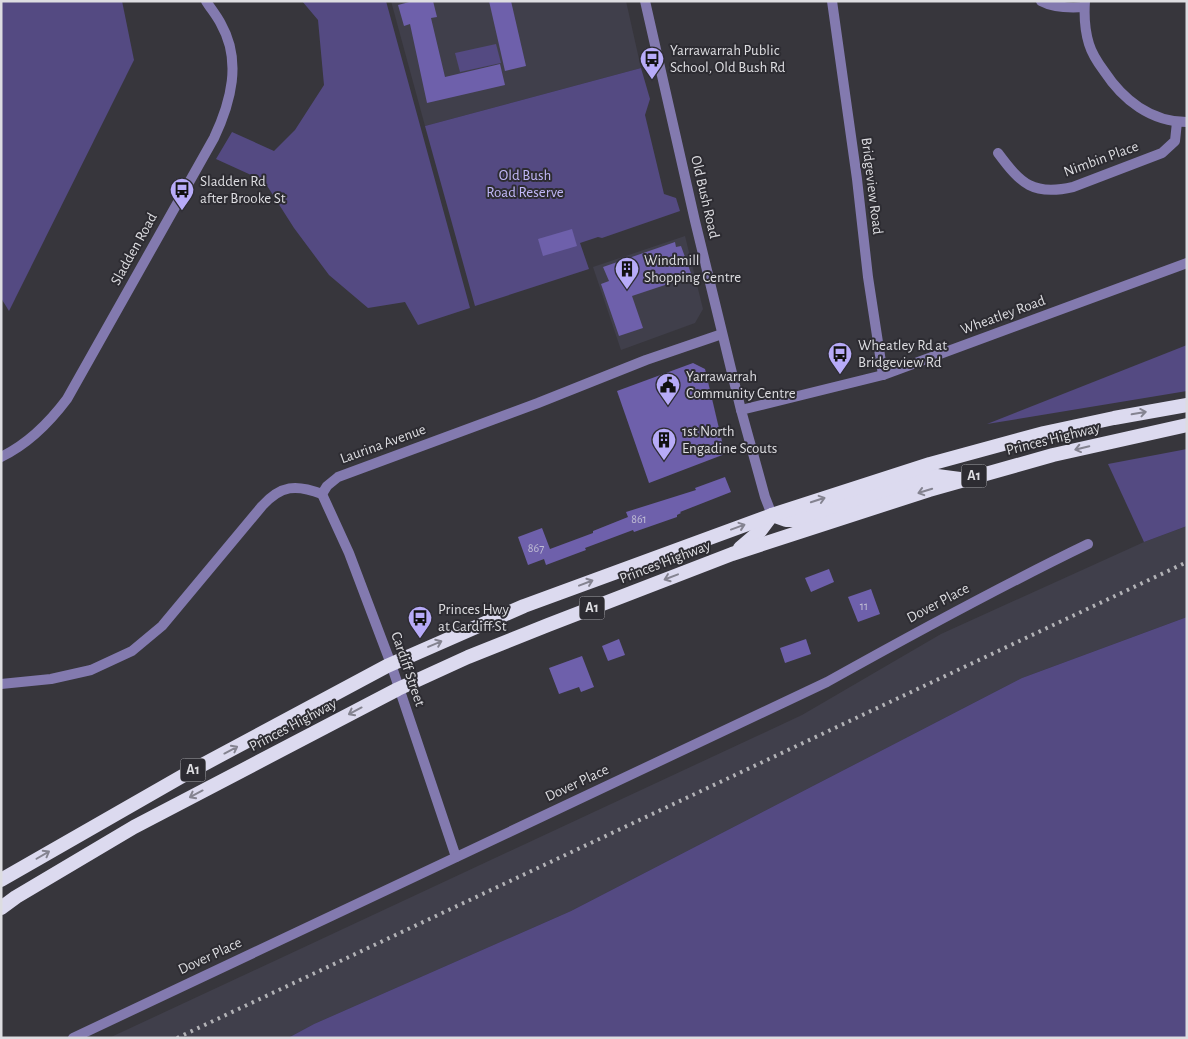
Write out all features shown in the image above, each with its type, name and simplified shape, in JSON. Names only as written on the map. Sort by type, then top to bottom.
[{"type":"highway","name":"Princes Highway","points":[[1,880],[193,770],[391,664],[524,606],[772,515],[972,451],[1106,420],[1187,405]]},
{"type":"highway","name":"Princes Highway","points":[[1,908],[134,826],[398,688],[521,636],[732,554],[963,480],[1053,455],[1187,425]]},
{"type":"highway","points":[[732,554],[760,531],[772,515],[786,520],[795,520],[926,478],[937,476],[963,480]]},
{"type":"street","name":"Sladden Road","points":[[1,457],[30,438],[49,422],[67,399],[204,155],[223,117],[231,92],[233,71],[230,48],[222,25],[206,1]]},
{"type":"street","name":"Old Bush Road","points":[[645,1],[722,334],[765,497],[772,515]]},
{"type":"street","name":"Bridgeview Road","points":[[832,1],[882,375]]},
{"type":"street","points":[[1041,1],[1054,6],[1071,8],[1084,4],[1089,45],[1095,59],[1115,89],[1131,103],[1152,114],[1182,122]]},
{"type":"street","name":"Nimbin Place","points":[[998,154],[1014,175],[1022,181],[1046,191],[1058,190],[1073,187],[1162,153],[1175,141],[1182,122]]},
{"type":"street","name":"Wheatley Road","points":[[741,410],[882,375],[1187,263]]},
{"type":"street","name":"Laurina Avenue","points":[[322,494],[327,486],[338,476],[538,403],[646,360],[722,334]]},
{"type":"street","points":[[1,684],[51,679],[82,673],[104,665],[132,651],[162,626],[274,494],[293,487],[322,494]]},
{"type":"street","name":"Cardiff Street","points":[[322,494],[350,553],[391,664],[456,857]]},
{"type":"street","name":"Dover Place","points":[[72,1038],[827,682],[954,611],[1088,544]]},
{"type":"shaded area","points":[[391,1],[626,1],[641,68],[425,126]]},
{"type":"shaded area","points":[[685,236],[703,309],[695,323],[621,350],[593,267]]},
{"type":"shaded area","points":[[1187,526],[1187,617],[1022,678],[571,911],[314,1024],[288,1038],[109,1038],[802,715],[941,634],[1144,542]]},
{"type":"green space","points":[[1,1],[122,1],[134,60],[9,311],[1,298]]},
{"type":"green space","points":[[302,1],[386,1],[470,308],[418,325],[405,302],[368,308],[329,275],[294,228],[264,181],[216,159],[232,132],[274,151],[295,130],[324,85],[318,20]]},
{"type":"green space","points":[[496,44],[501,63],[460,72],[455,53]]},
{"type":"green space","name":"Old Bush Road Reserve","points":[[641,68],[650,99],[645,115],[664,194],[676,198],[680,211],[602,238],[598,237],[580,243],[589,269],[475,306],[425,126]]},
{"type":"green space","points":[[1187,345],[1187,391],[987,424]]},
{"type":"green space","points":[[1187,449],[1187,526],[1144,542],[1108,464]]},
{"type":"green space","points":[[1187,617],[1187,1038],[288,1038],[314,1024],[571,911],[1022,678]]},
{"type":"building","points":[[413,1],[433,1],[437,17],[431,18],[445,77],[500,64],[505,85],[427,103],[410,24],[404,26],[398,5]]},
{"type":"building","points":[[489,1],[511,1],[526,66],[505,71]]},
{"type":"building","points":[[572,229],[577,246],[543,256],[538,239]]},
{"type":"building","name":"Windmill Shopping Centre","points":[[675,242],[676,247],[681,246],[692,276],[632,296],[643,328],[619,336],[601,284],[609,281],[603,267]]},
{"type":"building","name":"Yarrawarrah Community Centre","points":[[693,363],[705,369],[725,454],[649,483],[617,391]]},
{"type":"building","points":[[725,477],[731,492],[680,512],[677,517],[634,532],[633,530],[546,565],[544,559],[528,565],[518,537],[542,528],[550,549],[593,533],[593,531],[628,517],[626,512],[696,490],[695,488]]},
{"type":"building","points":[[829,569],[834,582],[811,592],[805,578]]},
{"type":"building","points":[[871,589],[880,614],[858,622],[848,597]]},
{"type":"building","points":[[619,639],[625,655],[608,661],[602,646]]},
{"type":"building","points":[[806,639],[811,654],[785,663],[780,648]]},
{"type":"building","points":[[582,656],[594,687],[581,692],[579,687],[559,694],[549,668]]},
{"type":"railway","points":[[177,1038],[1187,562]]},
{"type":"place","name":"Yarrawarrah Public School, Old Bush Rd","points":[[652,80]]},
{"type":"place","name":"Sladden Rd after Brooke St","points":[[182,211]]},
{"type":"place","name":"Windmill Shopping Centre","points":[[627,290]]},
{"type":"place","name":"Wheatley Rd at Bridgeview Rd","points":[[840,375]]},
{"type":"place","name":"Yarrawarrah Community Centre","points":[[668,406]]},
{"type":"place","name":"1st North Engadine Scouts","points":[[664,461]]},
{"type":"place","name":"Princes Hwy at Cardiff St","points":[[420,639]]}]
